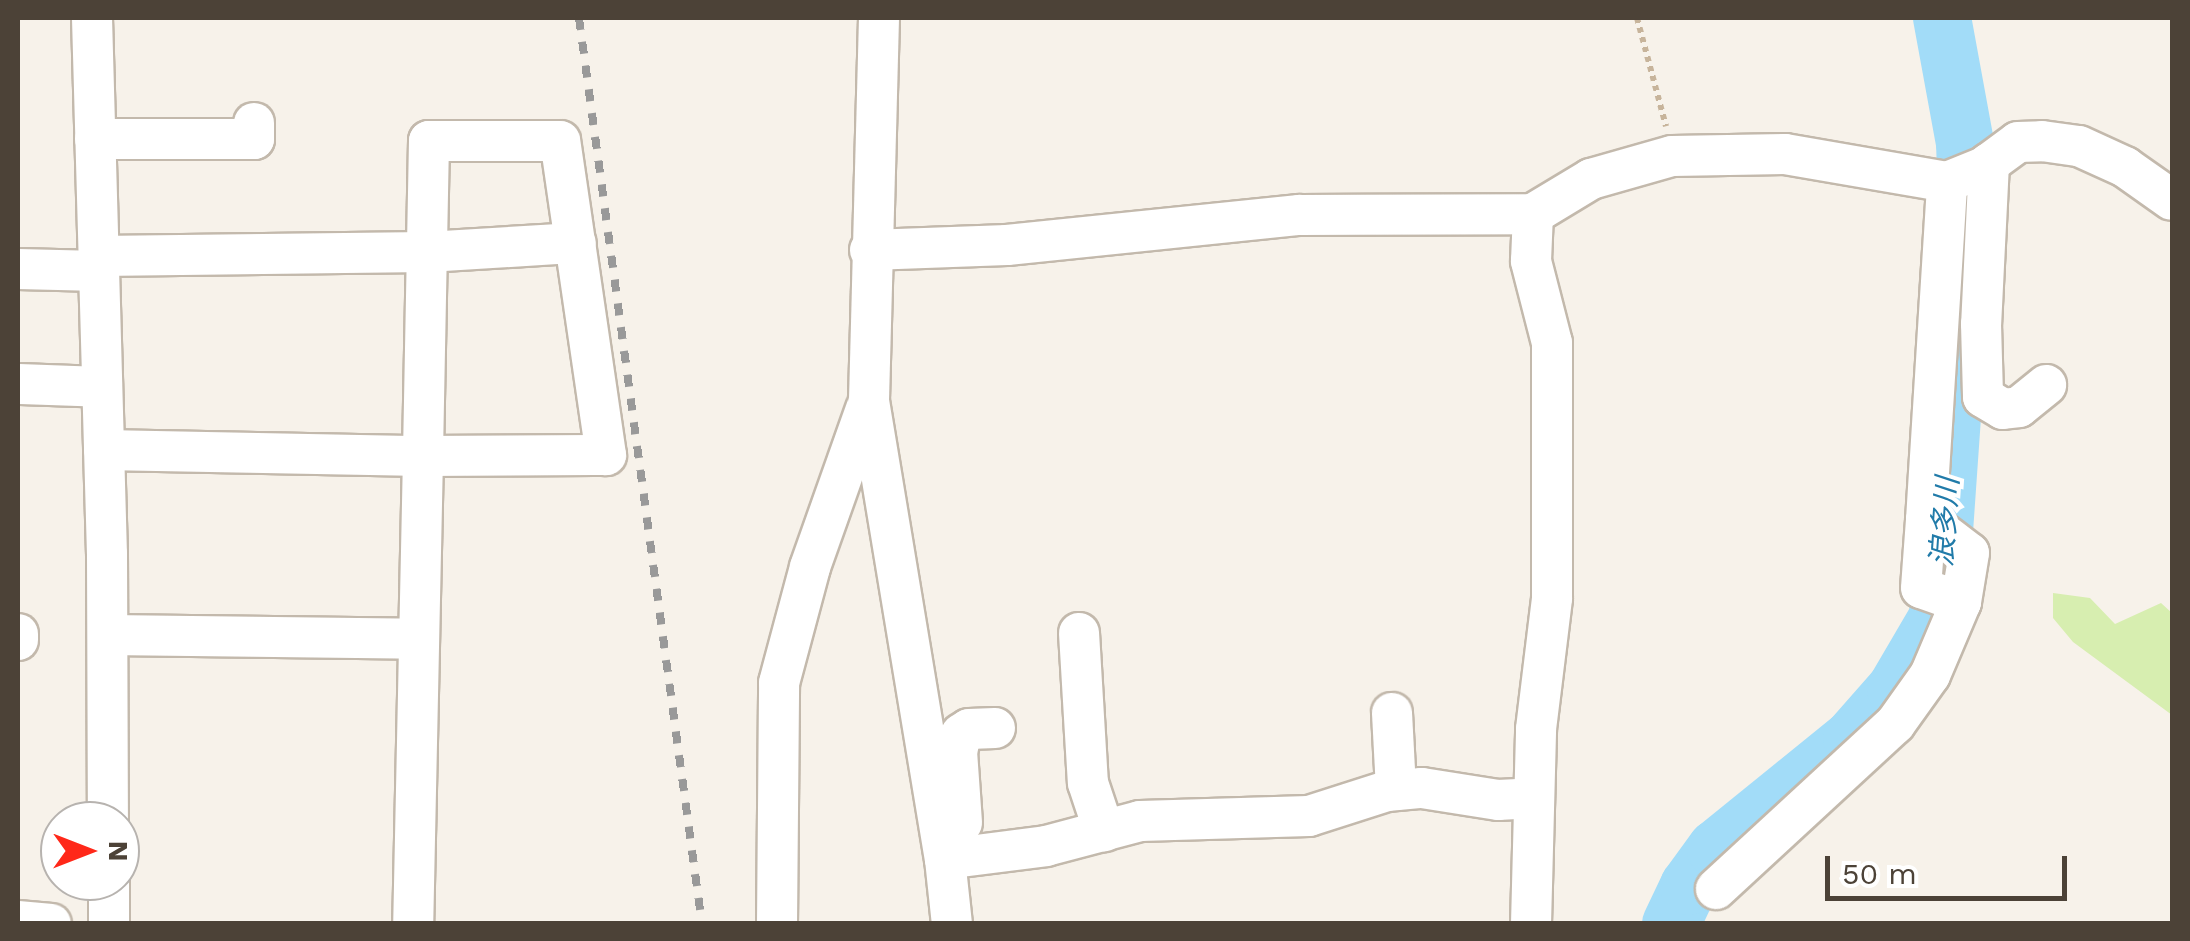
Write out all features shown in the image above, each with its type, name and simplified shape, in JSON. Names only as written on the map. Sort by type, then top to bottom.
[{"type":"street","points":[[92,18],[108,635],[108,801]]},
{"type":"street","points":[[879,18],[869,401],[955,858]]},
{"type":"street","points":[[95,139],[254,139],[254,122]]},
{"type":"street","points":[[104,450],[423,456],[606,454],[560,142],[429,142],[423,456],[412,924]]},
{"type":"street","points":[[870,250],[1007,245],[1299,215],[1533,214],[1591,179],[1672,156],[1785,154],[1969,172],[2018,142],[2079,146],[2125,166],[2172,200]]},
{"type":"street","points":[[1969,172],[1983,397],[1990,405],[2019,407],[2046,385]]},
{"type":"street","points":[[1716,889],[1895,724],[1930,675],[1947,597],[1921,588],[1939,529],[1969,172]]},
{"type":"street","points":[[1531,924],[1536,729],[1552,598],[1552,343],[1530,261],[1533,214]]},
{"type":"street","points":[[18,269],[576,243]]},
{"type":"street","points":[[18,384],[102,387]]},
{"type":"street","points":[[776,924],[780,683],[810,566],[869,401]]},
{"type":"street","points":[[1080,633],[1088,783],[1104,832]]},
{"type":"street","points":[[108,635],[418,640]]},
{"type":"street","points":[[1392,713],[1396,790]]},
{"type":"street","points":[[952,924],[957,752],[961,734],[995,728]]},
{"type":"street","points":[[955,858],[1046,846],[1174,817],[1309,816],[1396,790],[1422,788],[1498,800],[1534,798]]},
{"type":"street","points":[[18,921],[50,924]]},
{"type":"path","points":[[1637,18],[1672,156]]},
{"type":"green space","points":[[2053,593],[2090,598],[2115,624],[2161,603],[2172,613],[2172,715],[2073,642],[2053,618]]},
{"type":"waterway","name":"浪多川","points":[[1671,924],[1689,886],[1716,849],[1852,739],[1896,689],[1938,617],[1967,202],[1965,143],[1942,18]]},
{"type":"railway","points":[[579,18],[702,924]]}]
